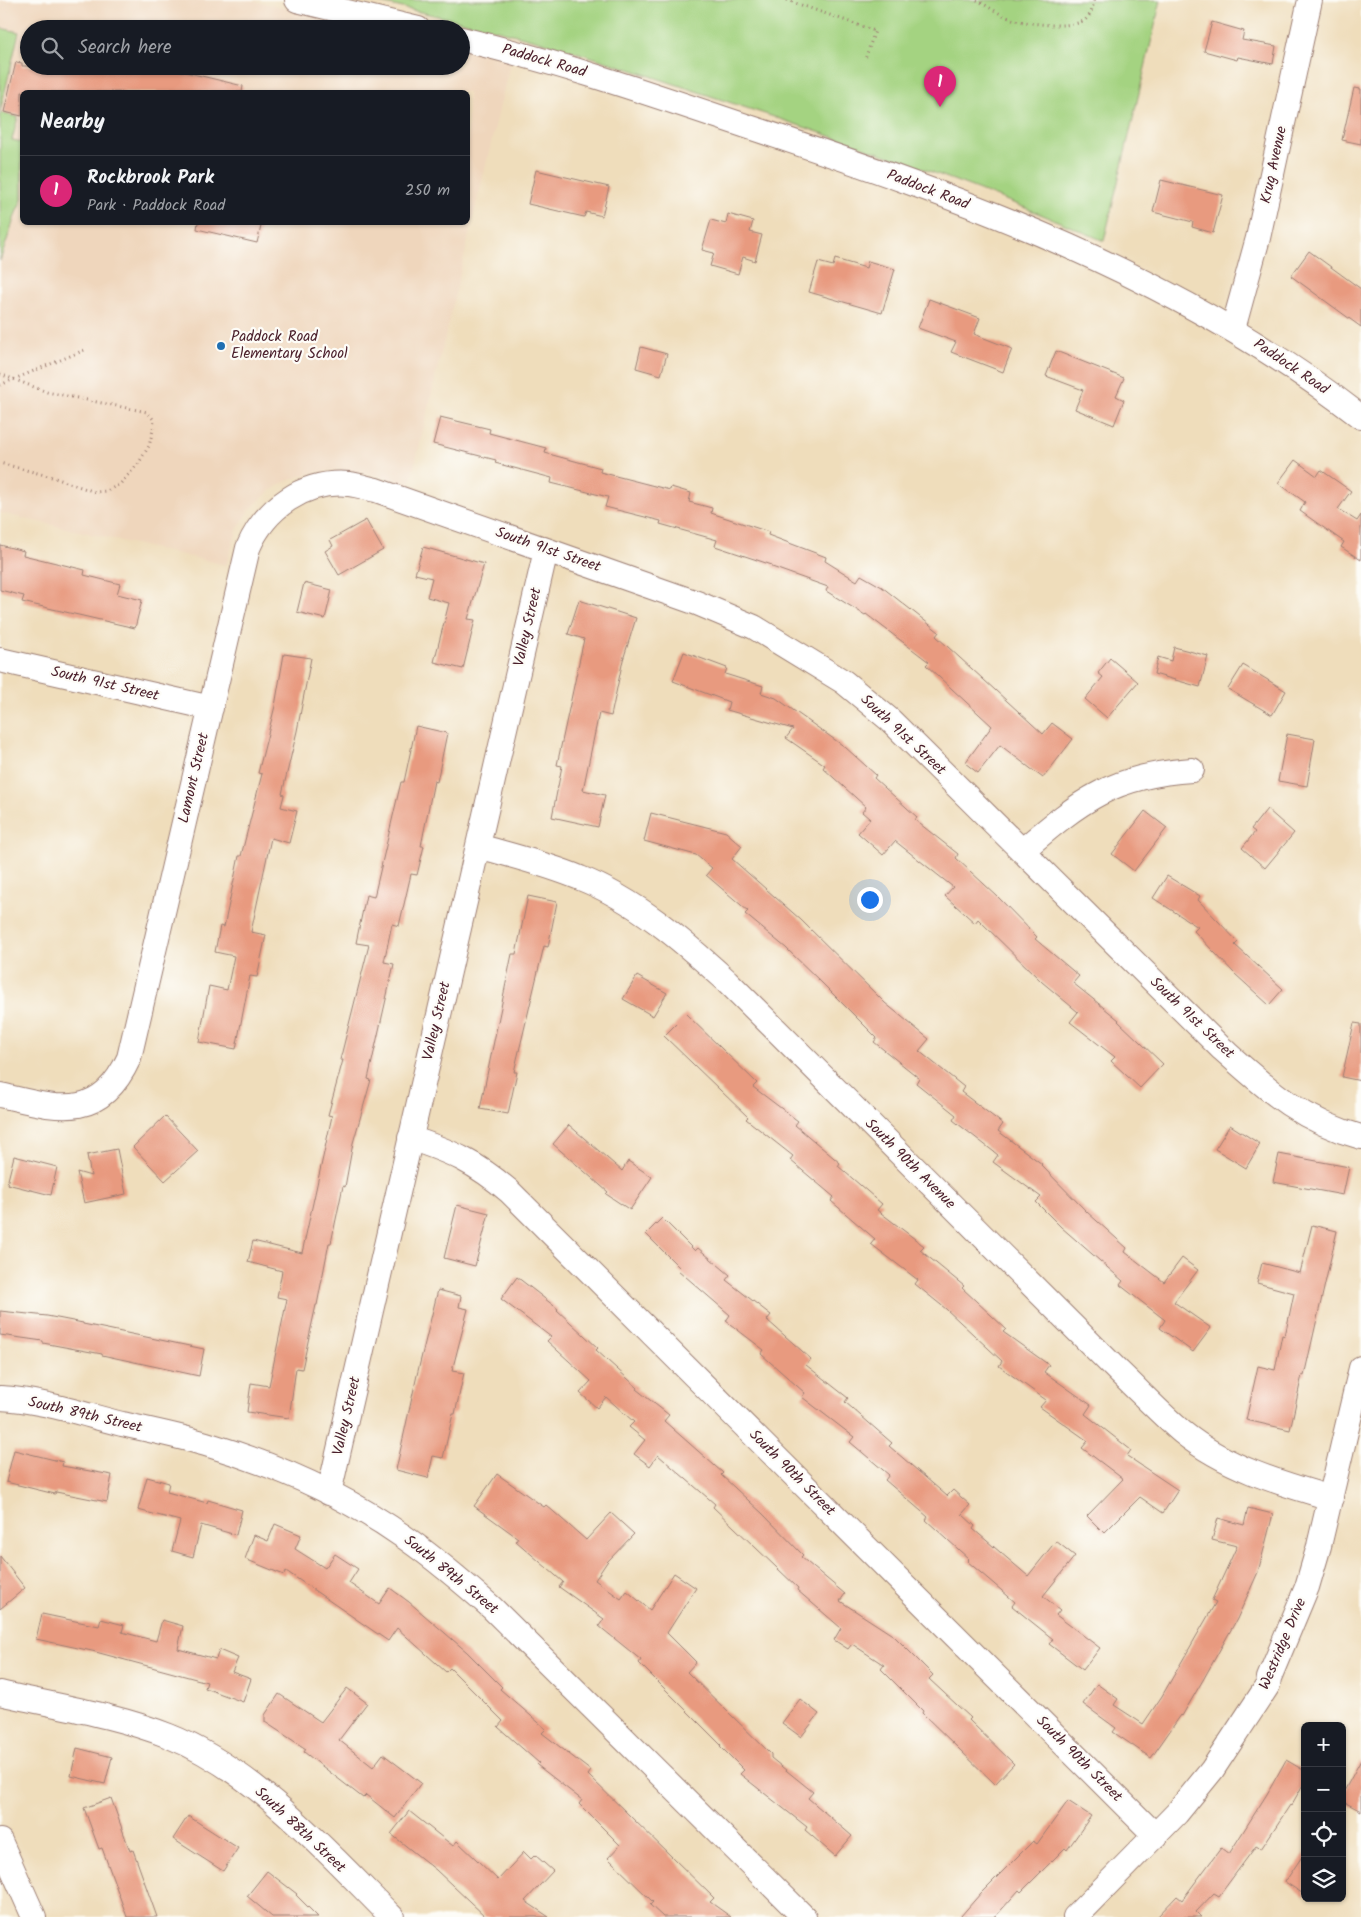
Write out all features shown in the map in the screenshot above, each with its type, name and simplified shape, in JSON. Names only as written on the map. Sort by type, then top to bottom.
[{"type":"street","points":[[297,0],[380,20]]},
{"type":"street","name":"Krug Avenue","points":[[1233,329],[1258,238],[1310,0]]},
{"type":"street","name":"Paddock Road","points":[[470,41],[533,57],[851,161],[1063,243],[1140,278],[1233,329],[1290,365],[1361,416]]},
{"type":"street","name":"South 91st Street","points":[[349,484],[376,490],[697,603],[754,627],[844,682],[890,720],[1220,1047],[1271,1093],[1295,1109],[1329,1126],[1361,1137]]},
{"type":"street","name":"Lamont Street","points":[[0,1094],[46,1106],[73,1106],[88,1102],[104,1092],[123,1070],[129,1058],[248,548],[254,534],[267,516],[294,495],[312,488],[349,484]]},
{"type":"street","name":"Valley Street","points":[[329,1493],[546,550]]},
{"type":"street","name":"South 91st Street","points":[[0,660],[211,708]]},
{"type":"street","points":[[1023,850],[1082,802],[1117,784],[1167,772],[1192,770]]},
{"type":"street","name":"South 90th Avenue","points":[[478,846],[540,863],[582,879],[627,902],[670,931],[726,981],[1119,1372],[1183,1432],[1214,1453],[1247,1470],[1279,1483],[1331,1498]]},
{"type":"street","name":"South 90th Street","points":[[410,1138],[447,1150],[466,1159],[510,1190],[1156,1836]]},
{"type":"street","name":"Westridge Drive","points":[[1075,1917],[1177,1813],[1212,1770],[1268,1685],[1269,1678],[1307,1587],[1331,1498],[1361,1368]]},
{"type":"street","name":"South 89th Street","points":[[0,1398],[43,1404],[206,1444],[267,1465],[329,1493],[369,1514],[407,1538],[447,1568],[492,1608],[804,1917]]},
{"type":"street","name":"South 88th Street","points":[[0,1693],[135,1724],[171,1737],[200,1751],[246,1780],[291,1817],[392,1917]]},
{"type":"street","points":[[0,1841],[34,1917]]},
{"type":"path","points":[[788,0],[875,32],[865,59]]},
{"type":"path","points":[[978,0],[1015,20],[1035,24],[1072,25],[1087,19],[1092,10],[1094,0]]},
{"type":"path","points":[[0,385],[87,349]]},
{"type":"path","points":[[0,374],[11,380],[54,394],[147,412],[154,420],[154,430],[149,446],[138,464],[120,484],[108,491],[95,492],[52,477],[0,463]]},
{"type":"shaded area","name":"Paddock Road Elementary School","points":[[0,0],[251,0],[338,20],[20,20],[20,75],[470,75],[470,50],[511,59],[410,485],[371,474],[337,470],[300,476],[280,484],[250,510],[238,528],[226,565],[0,513]]},
{"type":"green space","points":[[368,0],[1161,0],[1104,241],[936,173],[808,128],[593,57],[470,23],[470,20],[456,20]]},
{"type":"green space","points":[[0,28],[19,32],[0,112]]},
{"type":"green space","points":[[0,113],[18,117],[12,140],[20,142],[20,204],[0,261]]},
{"type":"building","points":[[1212,22],[1244,31],[1242,40],[1276,46],[1273,64],[1238,57],[1237,60],[1204,51]]},
{"type":"building","points":[[16,62],[20,63],[20,75],[197,75],[243,86],[242,90],[20,90],[20,116],[4,112]]},
{"type":"building","points":[[1354,88],[1361,89],[1361,144],[1342,140]]},
{"type":"building","points":[[536,170],[609,187],[602,216],[586,212],[584,217],[528,204]]},
{"type":"building","points":[[1161,180],[1223,195],[1213,233],[1192,227],[1193,222],[1153,212]]},
{"type":"building","points":[[728,214],[753,221],[750,232],[762,235],[755,261],[743,257],[738,274],[710,266],[714,253],[702,250],[711,220],[726,224]]},
{"type":"building","points":[[198,225],[261,225],[257,243],[197,229]]},
{"type":"building","points":[[1309,251],[1361,289],[1361,327],[1291,276]]},
{"type":"building","points":[[835,259],[866,268],[868,261],[895,269],[882,313],[809,292],[818,262],[833,266]]},
{"type":"building","points":[[929,299],[980,318],[974,334],[1012,349],[1003,372],[951,352],[956,342],[918,328]]},
{"type":"building","points":[[641,347],[667,354],[661,375],[636,368]]},
{"type":"building","points":[[1056,351],[1124,378],[1116,396],[1124,400],[1114,425],[1075,409],[1083,390],[1046,376]]},
{"type":"building","points":[[440,417],[490,429],[489,433],[546,448],[545,453],[601,468],[600,472],[670,490],[671,487],[691,493],[689,502],[712,508],[711,513],[769,532],[768,535],[826,557],[825,561],[857,581],[861,575],[882,587],[939,632],[936,636],[1043,734],[1052,723],[1073,739],[1043,778],[1000,745],[978,773],[965,763],[992,726],[926,665],[929,662],[866,614],[826,591],[828,587],[772,567],[772,565],[715,546],[717,540],[660,524],[661,521],[605,507],[608,497],[551,483],[552,478],[495,463],[496,460],[433,444]]},
{"type":"building","points":[[1295,460],[1317,476],[1321,470],[1351,491],[1338,509],[1357,521],[1361,515],[1361,560],[1341,547],[1344,542],[1300,511],[1305,502],[1278,483]]},
{"type":"building","points":[[366,520],[383,550],[339,575],[325,551],[333,546],[330,540]]},
{"type":"building","points":[[0,545],[24,551],[23,555],[85,570],[84,575],[120,584],[117,594],[142,600],[135,628],[22,602],[24,596],[0,590]]},
{"type":"building","points":[[423,547],[484,564],[468,619],[475,620],[463,669],[434,662],[449,603],[427,597],[432,578],[415,574]]},
{"type":"building","points":[[304,583],[332,590],[325,619],[297,612]]},
{"type":"building","points":[[579,600],[636,618],[623,660],[611,716],[599,713],[583,790],[605,795],[598,827],[552,817],[562,766],[557,765],[584,639],[568,634]]},
{"type":"building","points":[[1174,647],[1208,656],[1200,687],[1154,674],[1158,657],[1171,661]]},
{"type":"building","points":[[684,652],[727,668],[725,674],[763,686],[761,693],[776,698],[845,747],[876,775],[874,778],[917,817],[915,820],[958,854],[956,858],[998,897],[1037,937],[1035,939],[1079,976],[1073,983],[1119,1020],[1163,1064],[1140,1088],[1111,1061],[1115,1057],[1070,1022],[1078,1012],[1042,982],[978,919],[975,923],[945,896],[953,887],[895,841],[883,855],[858,833],[870,819],[862,812],[866,807],[823,768],[825,765],[786,738],[793,729],[727,710],[729,702],[673,681]]},
{"type":"building","points":[[284,654],[311,658],[297,731],[282,794],[284,795],[281,807],[297,811],[289,843],[271,838],[251,932],[266,935],[257,977],[250,976],[236,1049],[199,1042],[209,986],[227,990],[234,956],[215,952],[220,926],[224,927],[239,856],[241,856],[262,774],[258,773],[275,706]]},
{"type":"building","points":[[1110,658],[1138,682],[1107,718],[1085,699],[1103,677],[1098,673]]},
{"type":"building","points":[[1243,665],[1286,691],[1272,715],[1228,689]]},
{"type":"building","points":[[416,726],[447,733],[437,782],[434,781],[421,846],[424,846],[417,875],[411,874],[399,926],[392,924],[384,962],[394,964],[368,1079],[371,1080],[353,1143],[345,1187],[343,1186],[331,1243],[329,1243],[302,1369],[296,1368],[289,1418],[247,1412],[251,1383],[269,1386],[287,1299],[277,1297],[282,1271],[248,1262],[253,1241],[302,1253],[332,1116],[328,1115],[343,1060],[340,1060],[369,945],[356,943],[366,895],[374,897],[401,782],[404,782]]},
{"type":"building","points":[[1287,734],[1315,739],[1307,786],[1278,781]]},
{"type":"building","points":[[1267,809],[1294,833],[1265,868],[1242,848],[1255,832],[1251,829]]},
{"type":"building","points":[[1145,811],[1167,828],[1134,871],[1112,854]]},
{"type":"building","points":[[651,813],[726,832],[742,846],[732,859],[801,920],[885,1003],[929,1039],[919,1051],[964,1087],[961,1092],[1003,1124],[998,1131],[1042,1164],[1087,1212],[1127,1248],[1125,1252],[1164,1282],[1182,1258],[1198,1270],[1174,1302],[1211,1328],[1193,1352],[1160,1328],[1165,1320],[1120,1285],[1123,1281],[1061,1227],[1036,1202],[1041,1197],[993,1162],[998,1155],[953,1120],[956,1115],[916,1083],[919,1078],[874,1042],[877,1038],[822,983],[786,948],[745,914],[748,911],[706,875],[712,868],[696,855],[644,841]]},
{"type":"building","points":[[1167,876],[1200,896],[1198,900],[1238,942],[1235,945],[1283,989],[1269,1005],[1235,974],[1194,931],[1198,927],[1153,898]]},
{"type":"building","points":[[528,896],[557,902],[548,947],[544,946],[514,1072],[517,1072],[508,1114],[480,1109],[512,954],[516,954]]},
{"type":"building","points":[[637,976],[667,993],[653,1016],[623,999]]},
{"type":"building","points":[[686,1014],[757,1083],[753,1087],[798,1121],[795,1125],[840,1163],[838,1166],[882,1204],[877,1210],[924,1246],[920,1250],[964,1286],[962,1288],[1006,1329],[1003,1332],[1049,1365],[1044,1372],[1091,1405],[1085,1414],[1131,1450],[1127,1456],[1178,1490],[1163,1513],[1140,1497],[1104,1533],[1087,1516],[1123,1479],[1082,1448],[1088,1441],[1040,1407],[1046,1400],[999,1366],[1002,1361],[946,1309],[915,1284],[918,1280],[871,1244],[875,1239],[831,1201],[834,1197],[790,1160],[793,1156],[746,1119],[748,1117],[664,1036]]},
{"type":"building","points":[[1354,1023],[1361,1024],[1361,1081],[1342,1077]]},
{"type":"building","points":[[165,1116],[198,1151],[165,1181],[133,1147]]},
{"type":"building","points":[[569,1125],[622,1171],[628,1161],[652,1177],[630,1210],[606,1194],[608,1192],[553,1144]]},
{"type":"building","points":[[1230,1125],[1260,1144],[1246,1168],[1215,1149]]},
{"type":"building","points":[[117,1149],[126,1194],[84,1203],[77,1172],[91,1176],[87,1155]]},
{"type":"building","points":[[1279,1154],[1349,1167],[1343,1195],[1273,1182]]},
{"type":"building","points":[[14,1156],[57,1167],[51,1195],[7,1184]]},
{"type":"building","points":[[457,1205],[489,1213],[475,1266],[444,1258]]},
{"type":"building","points":[[662,1218],[695,1251],[698,1248],[730,1275],[726,1280],[771,1315],[767,1320],[811,1359],[806,1365],[848,1398],[845,1402],[892,1443],[889,1446],[947,1496],[953,1490],[970,1505],[962,1514],[975,1526],[973,1529],[1028,1576],[1056,1541],[1075,1556],[1043,1596],[1060,1610],[1056,1615],[1100,1648],[1083,1670],[1049,1644],[1053,1639],[1012,1606],[1015,1602],[967,1561],[969,1559],[926,1520],[928,1517],[885,1480],[889,1475],[850,1442],[854,1437],[802,1397],[805,1393],[761,1354],[764,1350],[726,1321],[730,1315],[678,1270],[680,1268],[646,1234]]},
{"type":"building","points":[[1312,1225],[1337,1231],[1290,1430],[1246,1420],[1258,1366],[1275,1370],[1282,1335],[1285,1336],[1294,1293],[1257,1283],[1262,1263],[1300,1273]]},
{"type":"building","points":[[517,1277],[558,1309],[598,1348],[596,1350],[638,1388],[636,1389],[669,1415],[664,1421],[723,1473],[721,1475],[803,1555],[801,1557],[845,1594],[840,1601],[894,1636],[933,1675],[929,1679],[971,1718],[969,1720],[1014,1764],[995,1784],[922,1713],[923,1711],[881,1669],[884,1665],[852,1644],[848,1649],[834,1640],[841,1628],[797,1590],[798,1588],[713,1507],[715,1504],[658,1455],[650,1466],[634,1454],[645,1440],[629,1427],[634,1422],[606,1397],[597,1408],[580,1393],[591,1381],[547,1341],[551,1337],[501,1299]]},
{"type":"building","points":[[438,1290],[461,1296],[459,1307],[468,1309],[452,1371],[464,1373],[455,1414],[453,1414],[443,1458],[433,1456],[428,1478],[396,1470]]},
{"type":"building","points":[[0,1311],[47,1316],[204,1349],[199,1376],[43,1343],[43,1341],[0,1335]]},
{"type":"building","points":[[14,1450],[63,1462],[62,1466],[112,1475],[107,1502],[56,1492],[55,1494],[6,1482]]},
{"type":"building","points":[[497,1474],[544,1507],[546,1505],[586,1540],[611,1513],[634,1534],[607,1562],[595,1580],[621,1599],[627,1591],[650,1610],[674,1573],[696,1588],[667,1633],[696,1662],[687,1672],[771,1754],[771,1758],[813,1792],[808,1798],[852,1836],[835,1856],[805,1830],[807,1827],[740,1774],[744,1770],[639,1663],[641,1660],[599,1626],[604,1619],[559,1587],[563,1582],[516,1541],[518,1538],[474,1506]]},
{"type":"building","points":[[147,1477],[169,1483],[167,1492],[207,1503],[208,1500],[242,1510],[236,1535],[201,1525],[193,1557],[172,1551],[180,1521],[138,1510]]},
{"type":"building","points":[[1248,1508],[1273,1514],[1258,1572],[1237,1619],[1203,1680],[1182,1716],[1151,1758],[1113,1732],[1116,1728],[1083,1704],[1097,1684],[1118,1699],[1114,1705],[1143,1724],[1162,1696],[1216,1602],[1212,1600],[1237,1546],[1212,1540],[1218,1518],[1244,1525]]},
{"type":"building","points":[[275,1524],[301,1535],[295,1549],[325,1568],[335,1554],[358,1569],[349,1583],[379,1604],[390,1588],[409,1602],[467,1652],[502,1687],[500,1689],[546,1729],[542,1733],[591,1771],[588,1775],[714,1898],[710,1902],[731,1917],[663,1917],[650,1905],[653,1902],[608,1858],[620,1845],[579,1804],[582,1800],[537,1765],[539,1763],[498,1727],[503,1721],[450,1668],[446,1672],[397,1628],[388,1641],[286,1571],[284,1575],[245,1559],[254,1535],[268,1541]]},
{"type":"building","points":[[0,1556],[25,1588],[0,1609]]},
{"type":"building","points":[[42,1614],[99,1626],[101,1619],[124,1625],[122,1632],[156,1641],[162,1620],[183,1626],[178,1649],[216,1659],[219,1650],[238,1658],[232,1672],[251,1679],[243,1702],[205,1688],[207,1682],[92,1651],[36,1639]]},
{"type":"building","points":[[347,1688],[367,1703],[339,1740],[373,1767],[383,1754],[421,1783],[395,1818],[366,1795],[363,1798],[304,1752],[306,1749],[265,1722],[265,1715],[279,1694],[321,1722]]},
{"type":"building","points":[[800,1699],[819,1714],[801,1737],[782,1723]]},
{"type":"building","points":[[77,1748],[112,1757],[105,1784],[71,1776]]},
{"type":"building","points":[[1286,1760],[1301,1769],[1301,1788],[1291,1806],[1261,1849],[1256,1846],[1219,1896],[1214,1893],[1196,1912],[1201,1917],[1157,1917],[1177,1896],[1182,1900],[1221,1848],[1229,1854]]},
{"type":"building","points":[[1361,1760],[1361,1811],[1346,1803],[1346,1788]]},
{"type":"building","points":[[111,1798],[130,1851],[133,1850],[157,1917],[127,1917],[102,1848],[99,1849],[84,1808]]},
{"type":"building","points":[[1068,1801],[1091,1816],[1067,1850],[1065,1848],[1021,1892],[1019,1890],[995,1917],[960,1917],[1033,1841],[1037,1844]]},
{"type":"building","points":[[409,1811],[453,1846],[457,1841],[498,1880],[524,1852],[531,1859],[535,1855],[553,1871],[525,1901],[549,1917],[486,1917],[436,1870],[391,1834]]},
{"type":"building","points":[[188,1816],[238,1848],[223,1871],[173,1839]]},
{"type":"building","points":[[1301,1858],[1301,1892],[1285,1882]]},
{"type":"building","points":[[267,1871],[297,1894],[318,1917],[272,1917],[247,1896]]},
{"type":"place","name":"Rockbrook Park","points":[[940,107]]},
{"type":"place","name":"Paddock Road Elementary School","points":[[221,346]]}]
